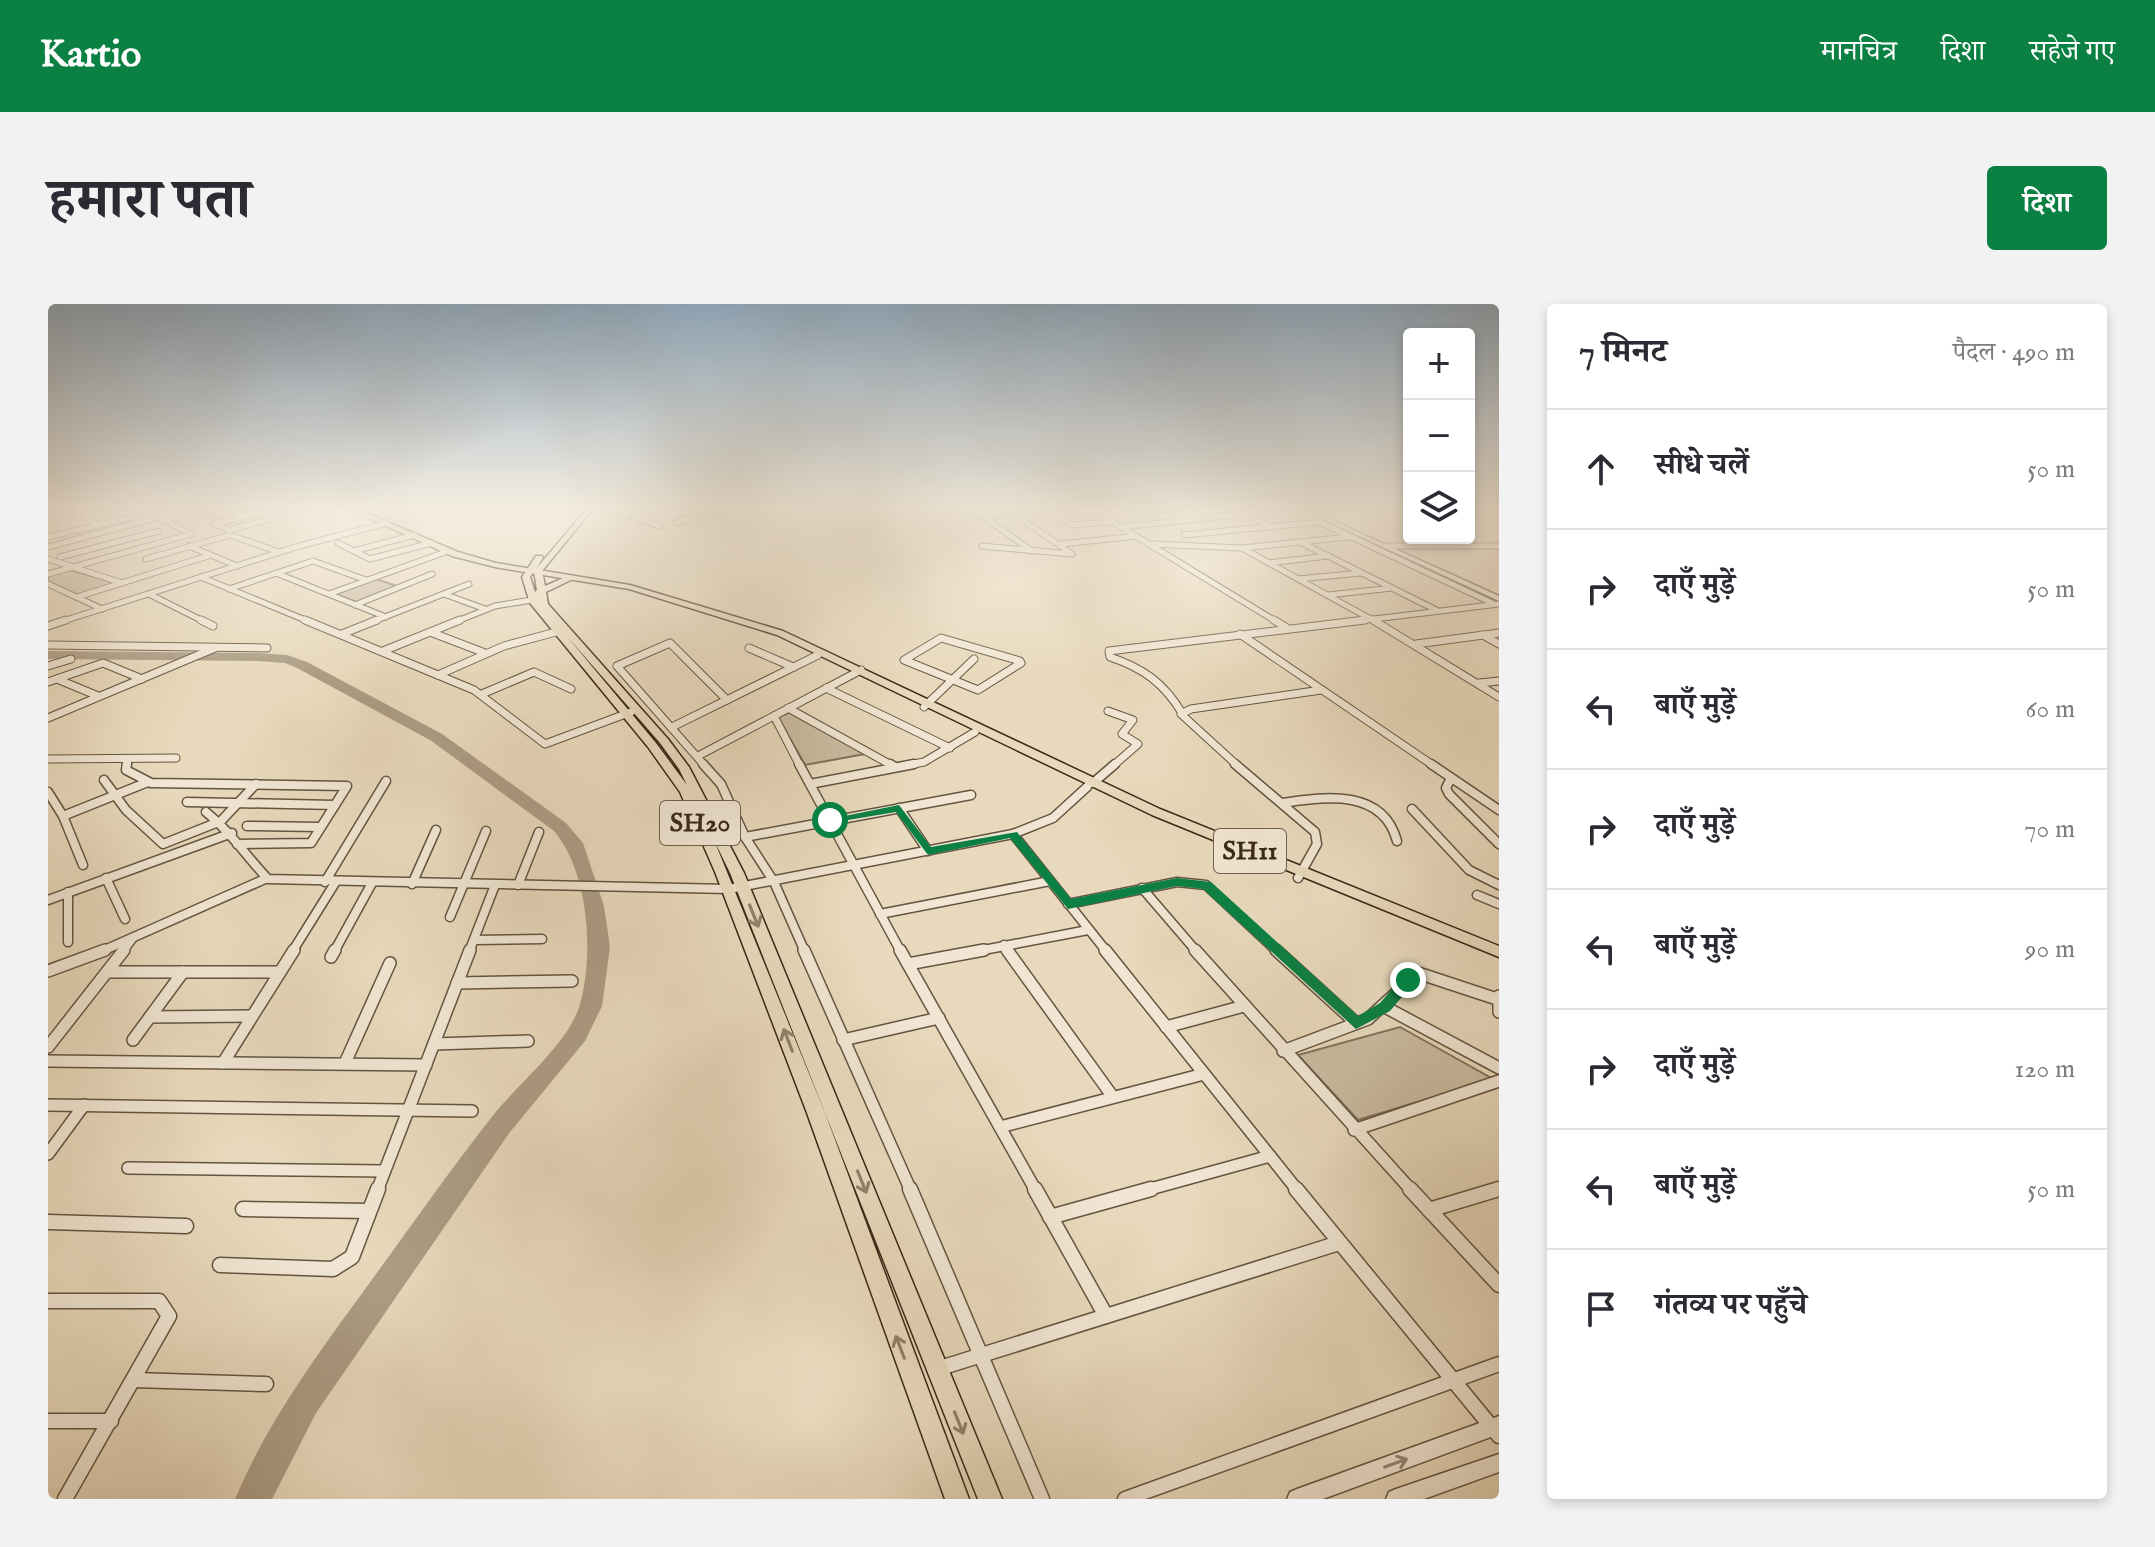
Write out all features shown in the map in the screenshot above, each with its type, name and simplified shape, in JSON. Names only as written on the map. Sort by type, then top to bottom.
[{"type":"main road","points":[[509,566],[530,571]]},
{"type":"main road","points":[[530,571],[535,566]]},
{"type":"main road","points":[[530,571],[535,566]]},
{"type":"main road","name":"SH11","points":[[530,571],[668,601],[775,636],[845,665]]},
{"type":"main road","name":"SH11","points":[[530,571],[585,578],[672,598],[780,633],[1090,785],[1499,960]]},
{"type":"main road","name":"SH20","points":[[530,571],[538,597],[556,632],[632,712]]},
{"type":"main road","points":[[538,597],[571,578]]},
{"type":"main road","name":"SH20","points":[[538,597],[632,712],[686,792],[736,888],[990,1499]]},
{"type":"main road","name":"SH11","points":[[926,705],[975,732],[1015,749]]},
{"type":"main road","name":"SH11","points":[[1300,875],[1499,952]]},
{"type":"main road","name":"SH20","points":[[736,888],[957,1499]]},
{"type":"street","points":[[48,574],[75,566]]},
{"type":"street","points":[[79,566],[122,583]]},
{"type":"street","points":[[165,566],[171,568]]},
{"type":"street","points":[[77,597],[178,566]]},
{"type":"street","points":[[48,626],[237,566]]},
{"type":"street","points":[[229,590],[298,566]]},
{"type":"street","points":[[326,566],[366,580]]},
{"type":"street","points":[[329,594],[406,566]]},
{"type":"street","points":[[355,605],[433,573],[415,566]]},
{"type":"street","points":[[1185,566],[1287,628]]},
{"type":"street","points":[[1273,566],[1416,644],[1499,697]]},
{"type":"street","points":[[1347,566],[1436,610]]},
{"type":"street","points":[[1418,566],[1498,601]]},
{"type":"street","points":[[1428,566],[1498,601]]},
{"type":"street","points":[[276,573],[386,617]]},
{"type":"street","points":[[1298,579],[1361,573]]},
{"type":"street","points":[[201,577],[482,694],[545,744],[632,712]]},
{"type":"street","points":[[48,584],[102,609]]},
{"type":"street","points":[[342,634],[469,584]]},
{"type":"street","points":[[1327,595],[1392,588]]},
{"type":"street","points":[[149,594],[213,626]]},
{"type":"street","points":[[444,594],[485,609]]},
{"type":"street","points":[[383,651],[485,609],[538,597]]},
{"type":"street","points":[[1300,875],[1318,838],[1283,803],[1184,720],[1166,688],[1137,666],[1110,657],[1109,651],[1498,601]]},
{"type":"street","points":[[430,632],[485,653]]},
{"type":"street","points":[[438,675],[485,653],[556,632]]},
{"type":"street","points":[[1416,644],[1499,633]]},
{"type":"street","points":[[1240,634],[1499,810]]},
{"type":"street","points":[[1483,635],[1499,644]]},
{"type":"street","points":[[941,638],[1022,662],[982,689],[950,679],[904,660],[941,638]]},
{"type":"street","points":[[727,700],[670,643],[619,663],[618,668],[721,784],[745,837],[774,882],[983,1354],[1042,1499]]},
{"type":"street","points":[[48,645],[267,648]]},
{"type":"street","points":[[48,717],[219,646]]},
{"type":"street","points":[[749,648],[793,667]]},
{"type":"street","points":[[672,727],[818,655]]},
{"type":"street","points":[[48,666],[71,659]]},
{"type":"street","points":[[926,705],[974,659]]},
{"type":"street","points":[[48,682],[103,663],[142,679]]},
{"type":"street","points":[[482,694],[534,672],[571,689]]},
{"type":"street","points":[[698,756],[858,672]]},
{"type":"street","points":[[57,679],[98,696]]},
{"type":"street","points":[[1478,684],[1499,681]]},
{"type":"street","points":[[826,688],[950,748]]},
{"type":"street","points":[[1182,713],[1321,690]]},
{"type":"street","points":[[788,708],[895,767]]},
{"type":"street","points":[[48,971],[135,937],[265,879],[736,888],[1013,834],[1045,823],[1138,744],[1122,734],[1133,720],[1108,711]]},
{"type":"street","points":[[774,716],[853,866],[1106,1316]]},
{"type":"street","points":[[810,784],[924,762],[975,732]]},
{"type":"street","points":[[48,759],[176,758]]},
{"type":"street","points":[[127,759],[126,770],[148,782]]},
{"type":"street","points":[[1451,778],[1446,788],[1449,794],[1499,844]]},
{"type":"street","points":[[104,780],[113,796],[160,844],[221,821],[256,784]]},
{"type":"street","points":[[223,1063],[280,972],[386,781]]},
{"type":"street","points":[[63,816],[148,782],[346,785],[313,841],[305,845],[237,844]]},
{"type":"street","points":[[48,792],[51,803],[63,816],[83,865]]},
{"type":"street","points":[[745,837],[971,795]]},
{"type":"street","points":[[1283,803],[1316,797],[1365,804],[1392,822],[1397,841]]},
{"type":"street","points":[[187,802],[335,805]]},
{"type":"street","points":[[899,808],[928,851]]},
{"type":"street","points":[[1412,809],[1469,870],[1499,885]]},
{"type":"street","points":[[206,812],[221,821],[232,833],[265,879]]},
{"type":"street","points":[[247,826],[320,827]]},
{"type":"street","points":[[412,884],[436,830]]},
{"type":"street","points":[[450,917],[486,831]]},
{"type":"street","points":[[518,885],[539,832]]},
{"type":"street","points":[[48,900],[232,833]]},
{"type":"street","points":[[1013,834],[1339,1243],[1453,1381],[1497,1429],[1297,1499]]},
{"type":"street","points":[[106,878],[125,919]]},
{"type":"street","points":[[880,914],[1050,881]]},
{"type":"street","points":[[1068,904],[1177,882],[1206,885],[1356,1023]]},
{"type":"street","points":[[331,957],[372,883]]},
{"type":"street","points":[[220,1265],[333,1269],[352,1257],[495,885]]},
{"type":"street","points":[[1142,888],[1354,1130],[1499,1285]]},
{"type":"street","points":[[68,892],[68,942]]},
{"type":"street","points":[[1477,895],[1499,904]]},
{"type":"street","points":[[908,964],[1088,930]]},
{"type":"street","points":[[48,1047],[135,937]]},
{"type":"street","points":[[474,940],[542,939]]},
{"type":"street","points":[[1004,945],[1113,1097]]},
{"type":"street","points":[[345,1063],[390,963]]},
{"type":"street","points":[[107,972],[280,972]]},
{"type":"street","points":[[133,1040],[183,972]]},
{"type":"street","points":[[1283,1051],[1356,1023],[1385,1007],[1418,973],[1498,997],[1499,1012]]},
{"type":"street","points":[[457,983],[572,981]]},
{"type":"street","points":[[1166,1027],[1244,1006]]},
{"type":"street","points":[[1385,1007],[1499,1068]]},
{"type":"street","points":[[150,1017],[252,1016]]},
{"type":"street","points":[[843,1040],[939,1018]]},
{"type":"street","points":[[434,1044],[528,1041]]},
{"type":"street","points":[[48,1061],[426,1065]]},
{"type":"street","points":[[1000,1127],[1204,1074]]},
{"type":"street","points":[[1354,1130],[1499,1081]]},
{"type":"street","points":[[48,1105],[472,1111]]},
{"type":"street","points":[[48,1154],[84,1105]]},
{"type":"street","points":[[1050,1217],[1270,1156]]},
{"type":"street","points":[[128,1168],[384,1171]]},
{"type":"street","points":[[1429,1210],[1499,1189]]},
{"type":"street","points":[[243,1209],[369,1211]]},
{"type":"street","points":[[48,1222],[186,1226]]},
{"type":"street","points":[[937,1369],[1339,1243]]},
{"type":"street","points":[[48,1301],[143,1300],[164,1305],[169,1316],[65,1499]]},
{"type":"street","points":[[1125,1499],[1499,1364]]},
{"type":"street","points":[[134,1380],[266,1384]]},
{"type":"street","points":[[48,1421],[111,1421]]},
{"type":"street","points":[[1396,1499],[1499,1463]]},
{"type":"shaded area","points":[[69,570],[116,583],[78,595],[48,582],[48,576]]},
{"type":"shaded area","points":[[376,579],[397,586],[356,602],[335,594]]},
{"type":"shaded area","points":[[790,712],[865,754],[805,765],[778,717]]},
{"type":"shaded area","points":[[1400,1027],[1493,1079],[1358,1120],[1298,1055]]},
{"type":"waterway","points":[[48,655],[258,657],[287,659],[302,665],[436,737],[560,827],[574,843],[594,906],[599,947],[591,1006],[577,1035],[501,1124],[304,1401],[253,1499]]},
{"type":"route","points":[[830,820],[899,808],[928,851],[1013,834],[1068,904],[1177,882],[1206,885],[1356,1023],[1385,1007],[1408,980]]}]
